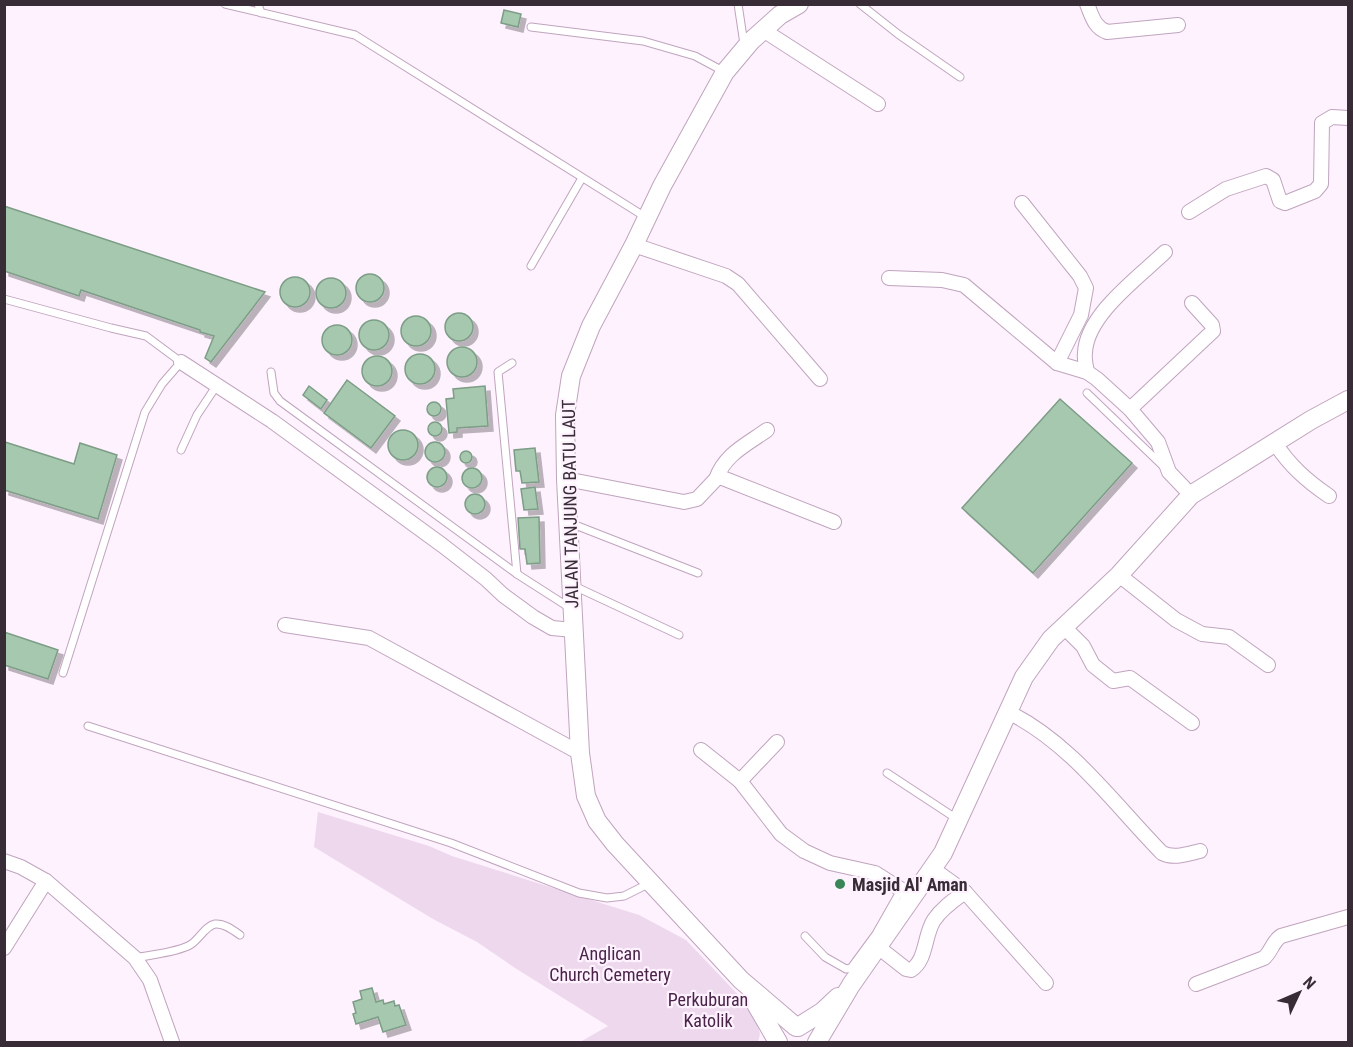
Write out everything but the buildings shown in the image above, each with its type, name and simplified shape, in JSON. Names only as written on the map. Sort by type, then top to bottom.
[{"type":"street","name":"JALAN TANJUNG BATU LAUT","points":[[799,4],[780,15],[745,46],[725,72],[591,326],[571,376],[565,415],[573,630],[580,753],[586,796],[597,821],[615,844],[741,980],[797,1028],[808,1032],[815,1042]]},
{"type":"street","points":[[1087,4],[1095,24],[1107,32],[1178,25]]},
{"type":"street","points":[[763,30],[878,104]]},
{"type":"street","points":[[1189,212],[1226,189],[1266,176],[1273,180],[1280,201],[1285,203],[1315,191],[1321,184],[1322,123],[1332,117],[1348,118]]},
{"type":"street","points":[[1022,203],[1080,276],[1086,288],[1081,315],[1057,363]]},
{"type":"street","points":[[634,245],[726,276],[738,284],[820,379]]},
{"type":"street","points":[[1087,372],[1084,353],[1090,331],[1105,309],[1165,252]]},
{"type":"street","points":[[889,278],[942,280],[964,285],[1057,363],[1087,372],[1130,409],[1158,442],[1169,472],[1191,495]]},
{"type":"street","points":[[1130,409],[1212,332],[1212,325],[1192,303]]},
{"type":"street","points":[[181,362],[272,421],[442,545],[486,579],[502,595],[552,628],[573,630]]},
{"type":"street","points":[[815,1042],[878,947],[907,893],[933,869],[959,821],[1024,677],[1037,657],[1064,627],[1119,575],[1191,495],[1311,420],[1348,400]]},
{"type":"street","points":[[566,479],[684,502],[697,499],[716,479],[721,466],[727,459],[767,430]]},
{"type":"street","points":[[1275,443],[1293,469],[1329,496]]},
{"type":"street","points":[[716,479],[724,478],[834,522]]},
{"type":"street","points":[[1119,575],[1176,620],[1202,634],[1229,637],[1268,665]]},
{"type":"street","points":[[285,625],[369,638],[580,753]]},
{"type":"street","points":[[1064,627],[1083,646],[1092,666],[1113,681],[1130,678],[1192,723]]},
{"type":"street","points":[[1008,712],[1033,726],[1067,753],[1162,853],[1177,856],[1200,851]]},
{"type":"street","points":[[740,781],[777,742]]},
{"type":"street","points":[[701,750],[740,781],[781,834],[804,851],[830,863],[875,873],[907,893]]},
{"type":"street","points":[[4,861],[21,867],[46,881],[135,958],[150,980],[172,1042]]},
{"type":"street","points":[[933,869],[965,892],[1046,983]]},
{"type":"street","points":[[4,948],[46,881]]},
{"type":"street","points":[[878,947],[906,969],[911,970],[916,967],[933,921],[941,911],[965,892]]},
{"type":"street","points":[[1196,984],[1264,958],[1275,940],[1281,936],[1348,917]]},
{"type":"street","name":"JALAN TANJUNG BATU LAUT","points":[[741,980],[778,1042]]},
{"type":"street","points":[[778,1042],[782,1034],[791,1028],[797,1028],[822,1012],[851,985]]},
{"type":"lane","points":[[225,4],[355,34],[646,218]]},
{"type":"lane","points":[[258,4],[261,14]]},
{"type":"lane","points":[[738,4],[745,46]]},
{"type":"lane","points":[[860,4],[898,34],[960,77]]},
{"type":"lane","points":[[531,27],[643,41],[695,56],[725,72]]},
{"type":"lane","points":[[531,266],[582,178]]},
{"type":"lane","points":[[4,299],[146,336],[181,362],[162,384],[144,412],[63,673]]},
{"type":"lane","points":[[512,363],[498,372],[517,574]]},
{"type":"lane","points":[[271,372],[274,393],[280,401],[517,574],[573,610]]},
{"type":"lane","points":[[181,450],[197,415],[217,385]]},
{"type":"lane","points":[[1087,393],[1169,472]]},
{"type":"lane","points":[[568,522],[698,573]]},
{"type":"lane","points":[[572,585],[678,635]]},
{"type":"lane","points":[[88,726],[451,843],[579,893],[607,898],[624,896],[650,882]]},
{"type":"lane","points":[[887,773],[959,821]]},
{"type":"lane","points":[[806,936],[835,964],[846,969],[851,968],[907,893]]},
{"type":"lane","points":[[135,958],[188,946],[198,940],[214,924],[226,926],[240,935]]},
{"type":"green space","name":"Anglican Church Cemetery","points":[[318,812],[639,915],[686,940],[747,1004],[756,1018],[760,1034],[758,1042],[580,1042],[608,1026],[477,942],[433,919],[314,847]]},
{"type":"place","name":"Masjid Al' Aman","points":[[840,884]]},
{"type":"park label","name":"Perkuburan Katolik","points":[[708,1009]]}]
